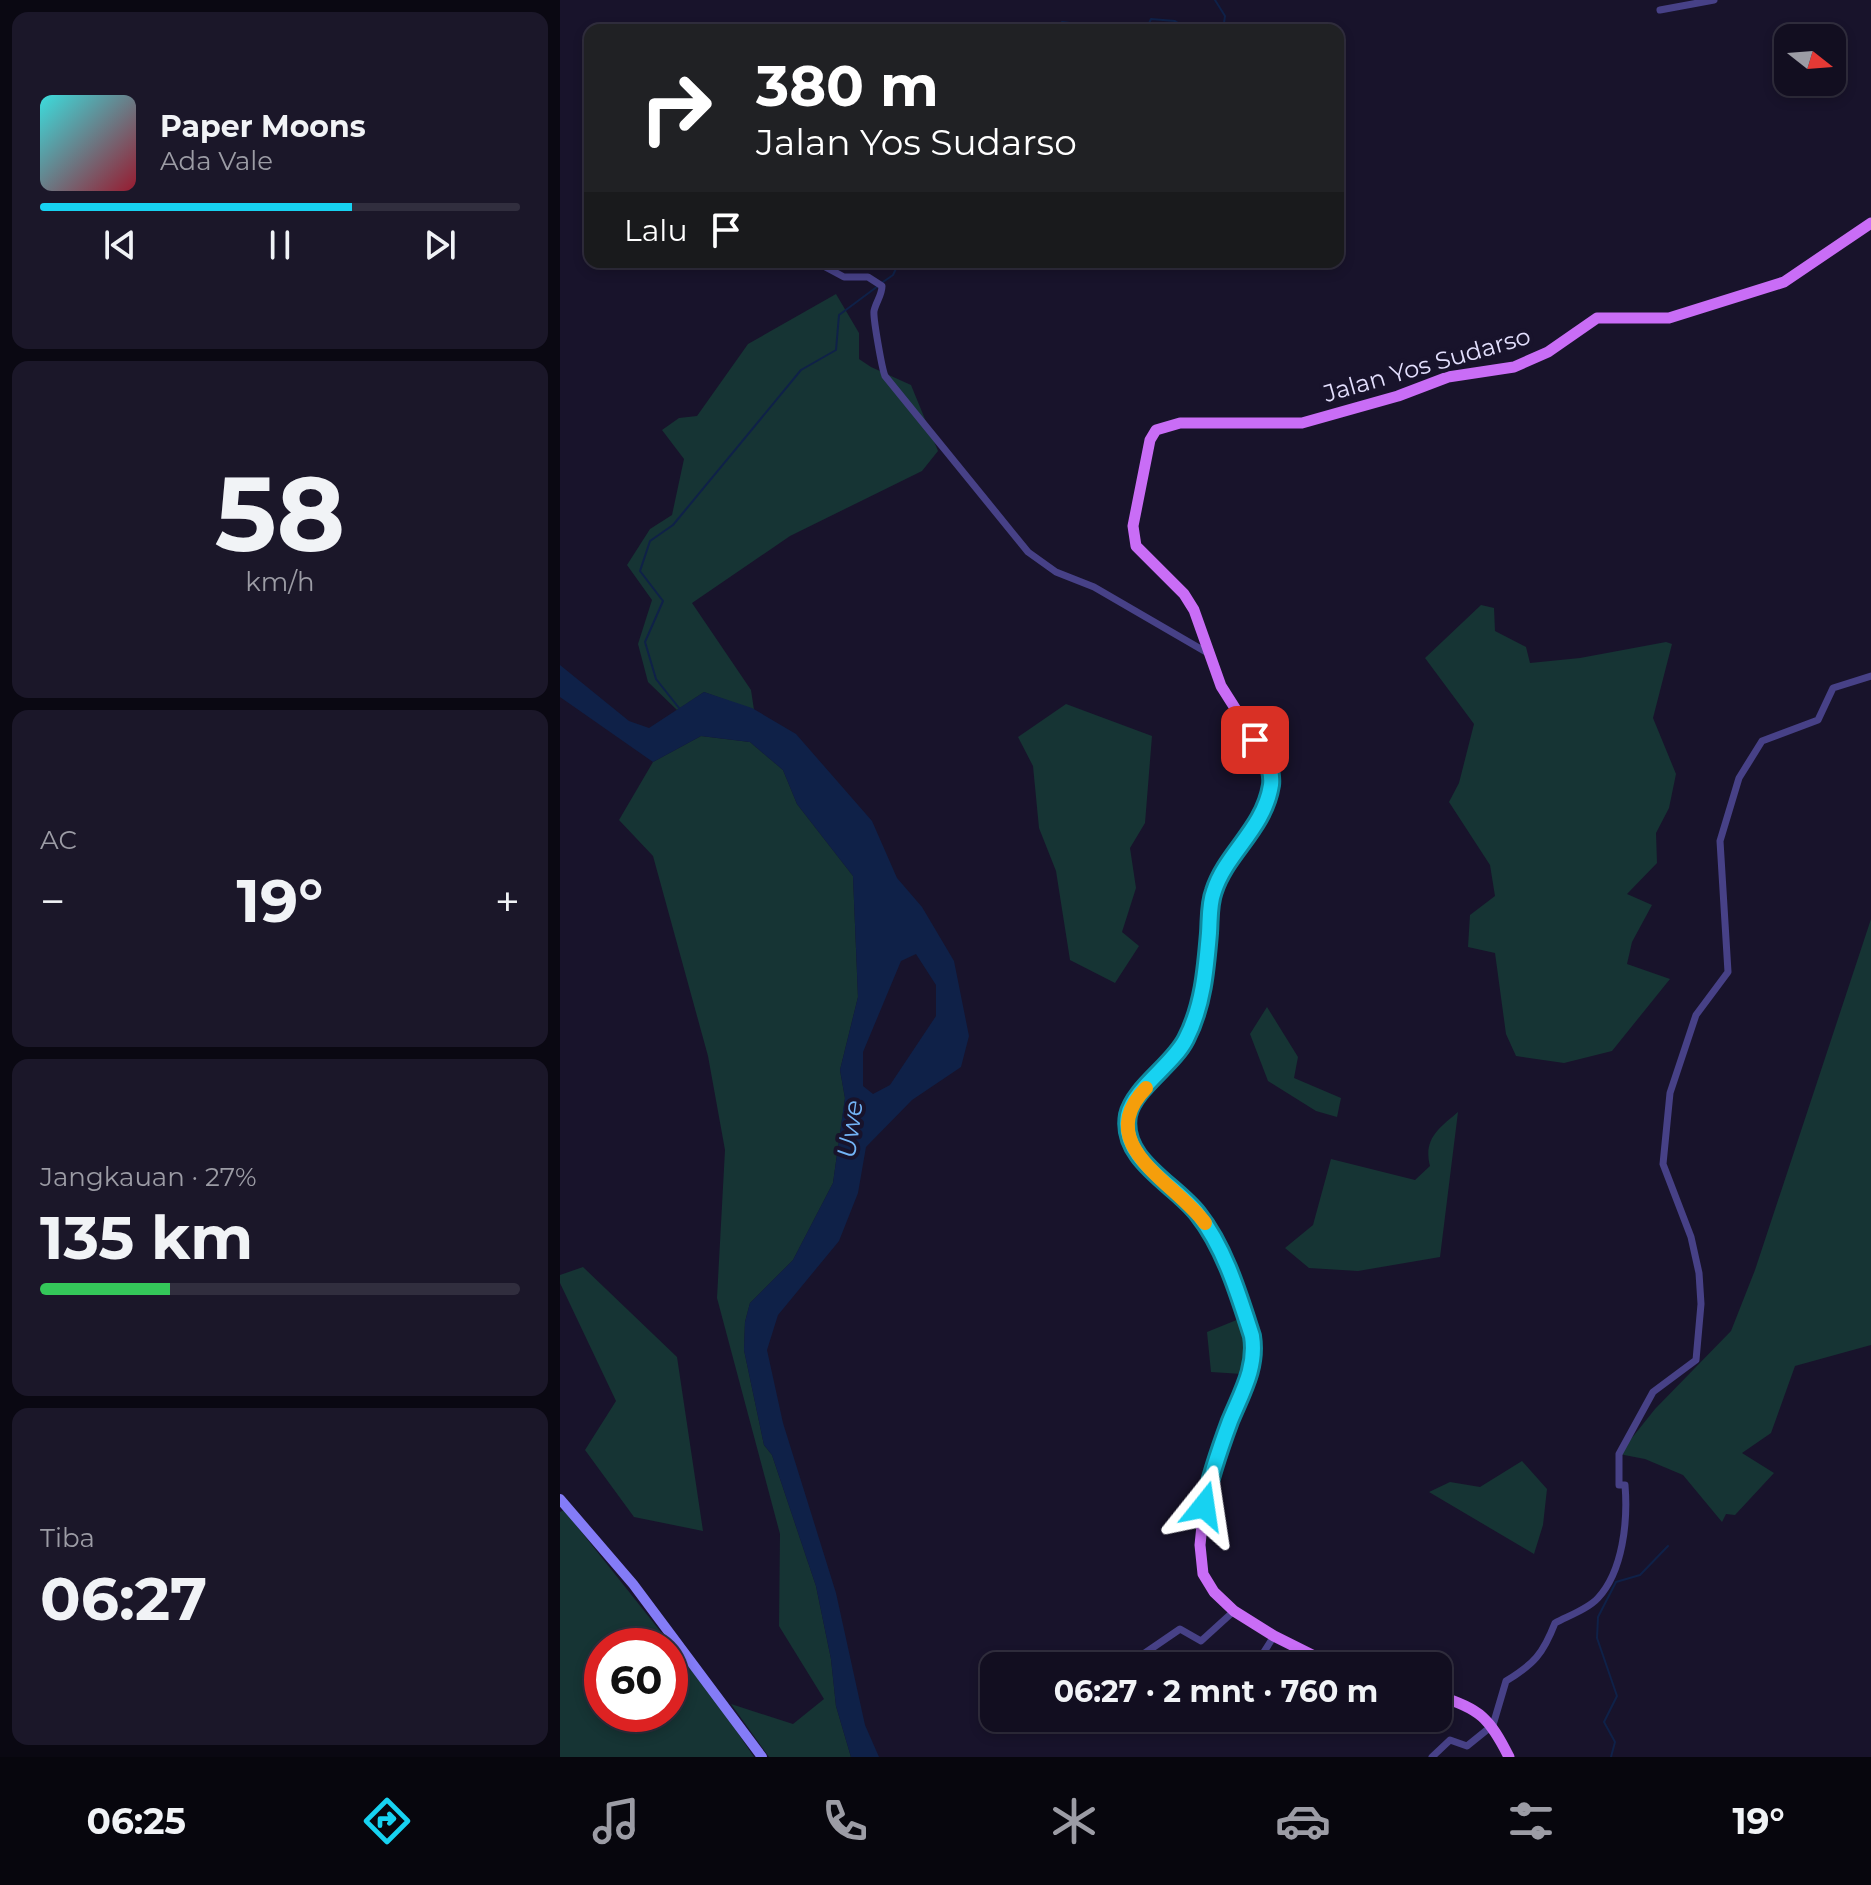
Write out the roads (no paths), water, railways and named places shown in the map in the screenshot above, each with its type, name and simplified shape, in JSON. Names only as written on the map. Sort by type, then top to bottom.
[{"type":"main road","name":"Jalan Yos Sudarso","points":[[1306,1652],[1234,1611],[1214,1592],[1203,1574],[1200,1545],[1211,1481],[1253,1363],[1252,1336],[1208,1228],[1196,1211],[1133,1149],[1127,1127],[1130,1107],[1136,1098],[1175,1056],[1186,1039],[1205,975],[1214,890],[1256,825],[1268,801],[1271,786],[1267,760],[1221,686],[1206,652],[1198,620],[1184,594],[1135,541],[1133,526],[1150,440],[1156,430],[1180,423],[1302,423],[1398,396],[1448,377],[1514,367],[1548,352],[1597,318],[1669,318],[1784,282],[1871,223]]},
{"type":"main road","points":[[1452,1700],[1467,1705],[1493,1725],[1509,1757]]},
{"type":"street","points":[[1660,10],[1714,0]]},
{"type":"street","points":[[827,268],[844,277],[868,277],[881,285],[874,312],[885,376],[1018,542],[1056,572],[1094,587],[1206,652]]},
{"type":"street","points":[[1432,1757],[1450,1740],[1467,1746],[1493,1725],[1506,1681],[1526,1669],[1545,1650],[1555,1623],[1596,1601],[1615,1576],[1626,1503],[1625,1485],[1619,1485],[1619,1454],[1653,1392],[1696,1360],[1701,1304],[1699,1273],[1691,1237],[1663,1164],[1670,1093],[1687,1041],[1696,1015],[1728,972],[1720,841],[1739,778],[1762,741],[1818,720],[1833,688],[1871,676]]},
{"type":"street","points":[[560,1499],[633,1584],[762,1757]]},
{"type":"street","points":[[1146,1652],[1180,1629],[1201,1641],[1234,1611]]},
{"type":"street","points":[[1264,1652],[1274,1636]]},
{"type":"water","name":"Uwe","points":[[560,665],[629,721],[649,728],[704,692],[752,708],[796,734],[872,821],[897,878],[922,907],[954,961],[969,1036],[961,1067],[912,1100],[866,1147],[858,1193],[839,1241],[778,1315],[767,1350],[783,1423],[836,1593],[865,1725],[879,1757],[851,1757],[836,1706],[831,1659],[816,1586],[772,1455],[764,1445],[744,1350],[745,1322],[750,1303],[793,1260],[833,1183],[845,1098],[840,1070],[858,997],[853,876],[797,804],[783,770],[750,742],[701,736],[653,762],[560,697]],"holes":[[[916,954],[936,985],[936,1016],[890,1085],[873,1094],[863,1086],[863,1052],[901,961]]]},
{"type":"waterway","points":[[1215,0],[1225,16],[1224,24]]},
{"type":"waterway","points":[[1149,24],[1151,19],[1179,24]]},
{"type":"waterway","points":[[1062,22],[1078,24]]},
{"type":"waterway","points":[[883,282],[893,275],[896,268]]},
{"type":"waterway","points":[[679,708],[656,679],[645,642],[663,601],[640,571],[650,541],[673,525],[801,370],[836,350],[839,315],[878,286]]},
{"type":"waterway","points":[[1611,1757],[1615,1742],[1604,1722],[1617,1696],[1597,1638],[1598,1617],[1616,1582],[1640,1575],[1668,1546]]}]
